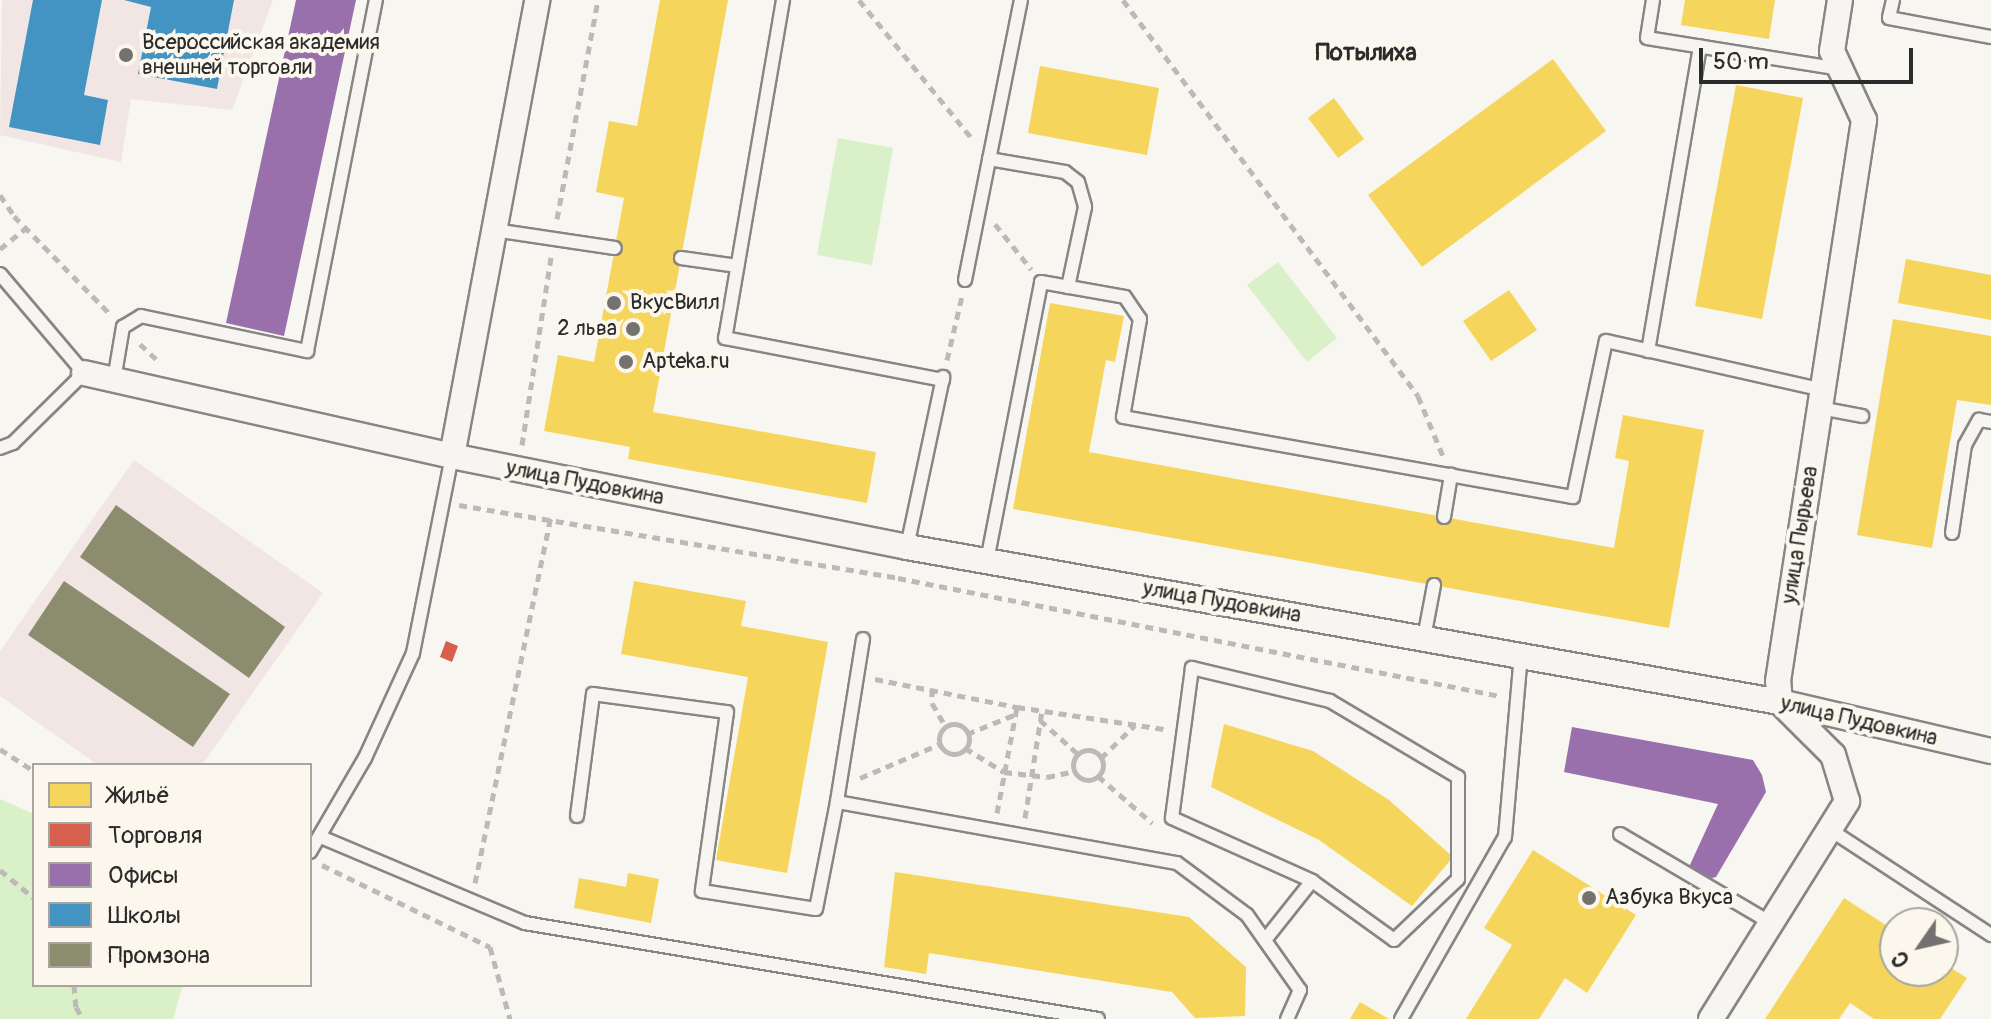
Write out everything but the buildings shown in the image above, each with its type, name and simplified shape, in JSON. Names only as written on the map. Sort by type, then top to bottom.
[{"type":"street","points":[[452,456],[537,0]]},
{"type":"street","name":"улица Пырьева","points":[[1780,702],[1778,681],[1864,120],[1832,51],[1840,0]]},
{"type":"street","name":"улица Пудовкина","points":[[84,373],[452,456],[907,547],[1780,702],[1991,751]]},
{"type":"street","points":[[1711,1019],[1847,801],[1833,755],[1780,702]]},
{"type":"lane","points":[[114,380],[123,327],[141,316],[307,351],[376,0]]},
{"type":"lane","points":[[783,0],[725,338],[943,378],[907,547]]},
{"type":"lane","points":[[965,280],[1021,0]]},
{"type":"lane","points":[[1653,0],[1647,38],[1840,69]]},
{"type":"lane","points":[[1893,0],[1889,18],[1991,37]]},
{"type":"lane","points":[[1648,351],[1700,46]]},
{"type":"lane","points":[[989,159],[1065,172],[1078,182],[1085,207],[1068,287]]},
{"type":"lane","points":[[494,230],[615,248]]},
{"type":"lane","points":[[681,258],[737,266]]},
{"type":"lane","points":[[0,274],[84,373],[13,443],[0,448]]},
{"type":"lane","points":[[987,561],[1041,282],[1125,297],[1140,319],[1123,417],[1573,497],[1606,341],[1821,399],[1862,416]]},
{"type":"lane","points":[[1952,533],[1965,445],[1979,420],[1991,422]]},
{"type":"lane","points":[[312,849],[365,758],[413,653],[452,456]]},
{"type":"lane","points":[[1444,517],[1451,475]]},
{"type":"lane","points":[[1424,638],[1434,585]]},
{"type":"lane","points":[[577,816],[593,694],[727,712],[702,891],[816,909],[863,639]]},
{"type":"lane","points":[[1401,1019],[1505,837],[1521,655]]},
{"type":"lane","points":[[1192,668],[1330,701],[1458,777],[1458,879],[1394,940],[1312,881],[1172,818],[1192,668]]},
{"type":"lane","points":[[837,802],[1177,863],[1247,915],[1265,940],[1300,990],[1287,1019]]},
{"type":"lane","points":[[1829,829],[1991,935]]},
{"type":"lane","points":[[1620,834],[1771,923]]},
{"type":"lane","points":[[321,837],[525,923],[1098,1019]]},
{"type":"lane","points":[[1265,940],[1312,881]]},
{"type":"path","points":[[859,0],[989,159]]},
{"type":"path","points":[[1123,0],[1418,396],[1451,475]]},
{"type":"path","points":[[980,206],[1041,282]]},
{"type":"path","points":[[0,249],[26,228]]},
{"type":"path","points":[[943,378],[965,280]]},
{"type":"path","points":[[443,503],[551,517],[898,578],[1517,699]]},
{"type":"path","points":[[472,900],[551,517]]},
{"type":"path","points":[[857,676],[1017,707],[1168,729],[1165,745]]},
{"type":"path","points":[[932,689],[932,703],[946,727]]},
{"type":"path","points":[[994,830],[1017,707]]},
{"type":"path","points":[[1023,835],[1042,711]]},
{"type":"path","points":[[967,734],[1015,714]]},
{"type":"path","points":[[1040,720],[1078,754]]},
{"type":"path","points":[[1101,758],[1135,724]]},
{"type":"path","points":[[967,734],[958,725],[946,727],[939,735],[940,744],[949,753],[965,748],[1004,772],[1032,777],[1075,771]]},
{"type":"path","points":[[965,748],[967,734]]},
{"type":"path","points":[[837,802],[857,780],[940,744]]},
{"type":"path","points":[[0,749],[32,770]]},
{"type":"path","points":[[1093,751],[1101,758],[1103,770],[1098,776],[1084,779],[1075,771],[1074,760],[1078,754],[1093,751]]},
{"type":"path","points":[[1098,776],[1152,823],[1155,807]]},
{"type":"path","points":[[312,860],[490,947],[510,1019]]},
{"type":"path","points":[[0,870],[32,896]]},
{"type":"path","points":[[74,987],[76,1007],[83,1019]]},
{"type":"shaded area","name":"Всероссийская академия внешней торговли","points":[[2,0],[273,0],[232,110],[131,99],[121,162],[0,135]]},
{"type":"shaded area","points":[[134,460],[323,593],[203,763],[95,763],[0,696],[0,651]]},
{"type":"green space","points":[[838,138],[893,148],[872,265],[817,255]]},
{"type":"green space","points":[[1278,262],[1337,338],[1307,362],[1247,285]]},
{"type":"green space","points":[[0,799],[32,813],[32,987],[182,987],[173,1019],[0,1019]]},
{"type":"place","name":"Всероссийская академия внешней торговли","points":[[126,55]]},
{"type":"place","name":"ВкусВилл","points":[[614,303]]},
{"type":"place","name":"2 льва","points":[[633,329]]},
{"type":"place","name":"Apteka.ru","points":[[626,362]]},
{"type":"place","name":"Азбука Вкуса","points":[[1589,898]]},
{"type":"district","name":"Потылиха","points":[[1366,53]]}]
